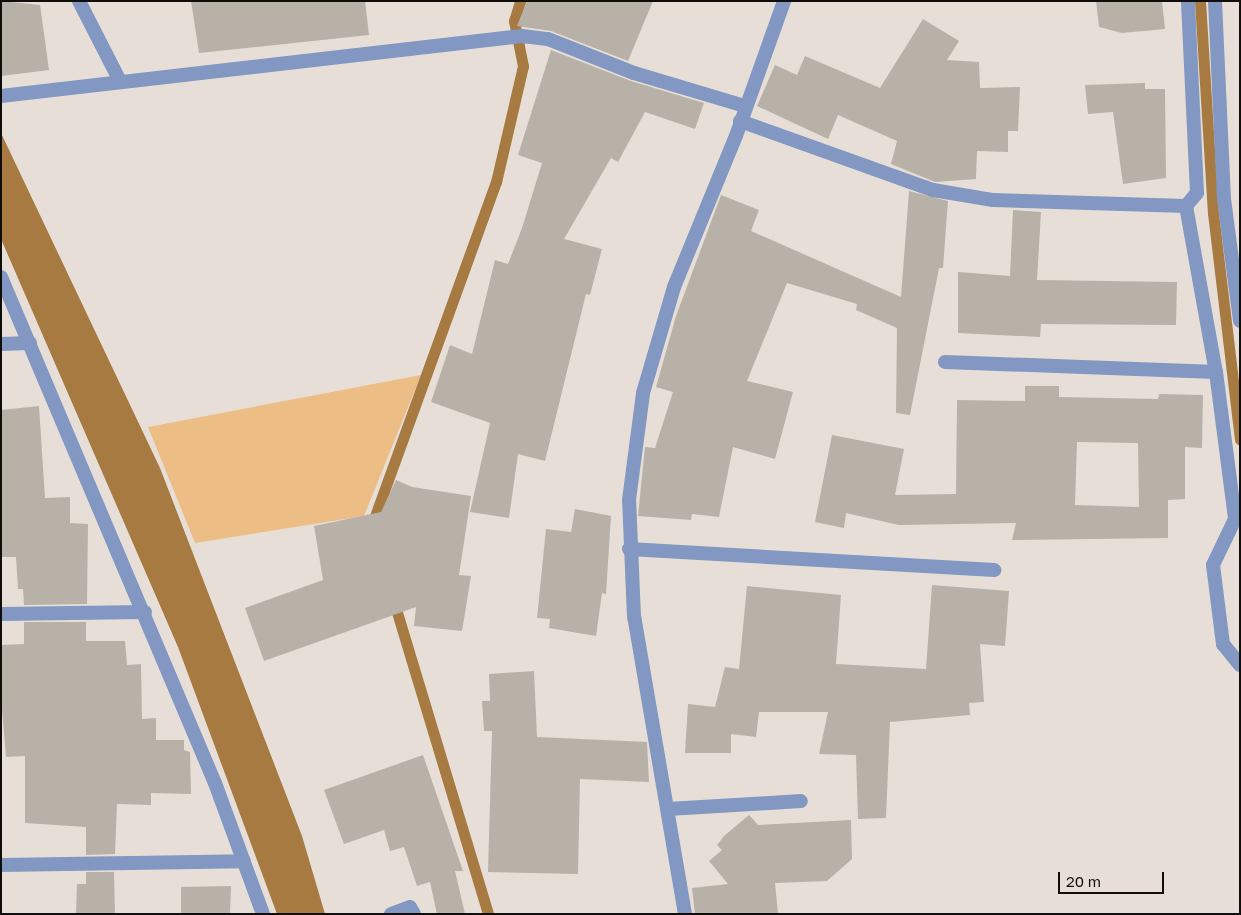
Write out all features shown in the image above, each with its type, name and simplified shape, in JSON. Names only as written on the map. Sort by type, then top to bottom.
[{"type":"street","points":[[79,1],[120,81]]},
{"type":"street","points":[[684,914],[668,809],[634,617],[629,549],[629,500],[643,393],[674,287],[740,121],[784,1]]},
{"type":"street","points":[[1186,206],[1197,193],[1188,1]]},
{"type":"street","points":[[1215,1],[1224,199],[1240,321]]},
{"type":"street","points":[[1,96],[516,36],[548,40],[634,73],[745,106]]},
{"type":"street","points":[[740,121],[933,190],[993,200],[1186,206]]},
{"type":"street","points":[[1186,206],[1216,372],[1235,519],[1213,565],[1223,644],[1240,665]]},
{"type":"street","points":[[1,276],[145,612],[244,861],[263,914]]},
{"type":"street","points":[[1,344],[30,343]]},
{"type":"street","points":[[945,362],[1216,372]]},
{"type":"street","points":[[629,549],[994,570]]},
{"type":"street","points":[[1,614],[145,612]]},
{"type":"street","points":[[668,809],[801,801]]},
{"type":"street","points":[[1,865],[244,861]]},
{"type":"street","points":[[391,914],[410,907],[414,914]]},
{"type":"shaded area","points":[[1,133],[160,468],[302,836],[325,914],[277,914],[178,647],[1,239]]},
{"type":"shaded area","points":[[421,375],[364,516],[195,543],[148,427]]},
{"type":"building","points":[[1,1],[40,5],[49,70],[1,76]]},
{"type":"building","points":[[191,1],[365,1],[369,35],[199,53]]},
{"type":"building","points":[[527,1],[653,1],[628,61],[551,31],[517,26]]},
{"type":"building","points":[[1096,1],[1162,1],[1165,29],[1122,33],[1099,27]]},
{"type":"building","points":[[923,19],[959,41],[947,60],[979,62],[980,88],[1020,87],[1018,131],[1008,131],[1008,152],[977,151],[976,179],[935,182],[891,164],[897,141],[838,115],[828,139],[757,106],[775,65],[797,75],[805,56],[880,88]]},
{"type":"building","points":[[551,50],[631,81],[704,103],[695,129],[645,112],[618,162],[611,158],[564,239],[602,249],[590,295],[586,294],[545,461],[518,454],[509,518],[470,512],[490,423],[431,402],[450,345],[472,354],[495,260],[508,264],[522,228],[542,163],[518,155]]},
{"type":"building","points":[[1145,83],[1145,89],[1165,89],[1166,178],[1123,184],[1113,112],[1088,114],[1085,85]]},
{"type":"building","points":[[909,191],[948,201],[943,268],[939,268],[910,415],[896,413],[897,328],[856,310],[857,304],[787,283],[747,381],[793,392],[775,459],[733,447],[719,517],[692,514],[691,520],[638,516],[645,447],[655,448],[673,392],[656,387],[676,316],[721,195],[759,210],[751,231],[901,297]]},
{"type":"building","points":[[1013,210],[1041,212],[1037,280],[1177,282],[1176,325],[1041,324],[1040,337],[958,333],[958,272],[1010,276]]},
{"type":"building","points":[[1025,386],[1059,386],[1059,397],[1158,399],[1159,394],[1203,395],[1202,448],[1185,447],[1185,499],[1168,500],[1168,538],[1012,540],[1016,523],[899,525],[846,513],[844,528],[815,522],[832,435],[904,449],[895,495],[956,494],[957,400],[1025,401]],"holes":[[[1077,442],[1138,443],[1139,507],[1075,505]]]},
{"type":"building","points":[[39,406],[45,498],[70,497],[70,523],[88,524],[87,604],[24,605],[23,589],[18,589],[16,557],[1,557],[1,410]]},
{"type":"building","points":[[396,480],[412,487],[471,496],[459,575],[471,576],[462,631],[414,626],[416,607],[264,661],[245,608],[323,580],[314,526],[381,512]]},
{"type":"building","points":[[575,509],[611,516],[606,594],[602,593],[596,636],[549,628],[550,619],[537,618],[546,529],[571,532]]},
{"type":"building","points":[[932,585],[1009,591],[1005,646],[980,644],[984,702],[969,703],[970,715],[890,722],[886,818],[858,819],[856,755],[819,754],[828,712],[759,712],[756,737],[731,734],[731,753],[685,753],[688,704],[715,707],[725,667],[739,669],[747,586],[841,595],[836,664],[926,669]]},
{"type":"building","points":[[24,622],[86,622],[86,641],[125,641],[127,665],[141,664],[142,719],[156,718],[156,740],[184,740],[184,750],[190,752],[191,794],[151,793],[151,805],[117,804],[115,854],[86,855],[86,827],[25,823],[25,756],[6,757],[1,697],[1,645],[24,644]]},
{"type":"building","points":[[534,671],[537,737],[647,742],[649,782],[580,779],[578,874],[488,872],[492,731],[484,731],[482,701],[490,701],[489,674]]},
{"type":"building","points":[[423,755],[463,871],[455,871],[465,914],[437,914],[430,882],[417,886],[404,847],[390,851],[384,830],[344,844],[324,790]]},
{"type":"building","points":[[749,815],[758,825],[851,820],[852,859],[827,881],[775,883],[778,914],[695,914],[692,888],[728,884],[709,861],[722,850],[717,845],[724,836]]},
{"type":"building","points":[[86,872],[114,872],[115,914],[76,914],[77,884],[86,884]]},
{"type":"building","points":[[231,886],[230,914],[181,914],[181,887]]},
{"type":"waterway","points":[[371,527],[496,182],[523,66],[514,21],[520,1]]},
{"type":"waterway","points":[[1200,1],[1213,213],[1240,439]]},
{"type":"waterway","points":[[393,599],[488,914]]}]
